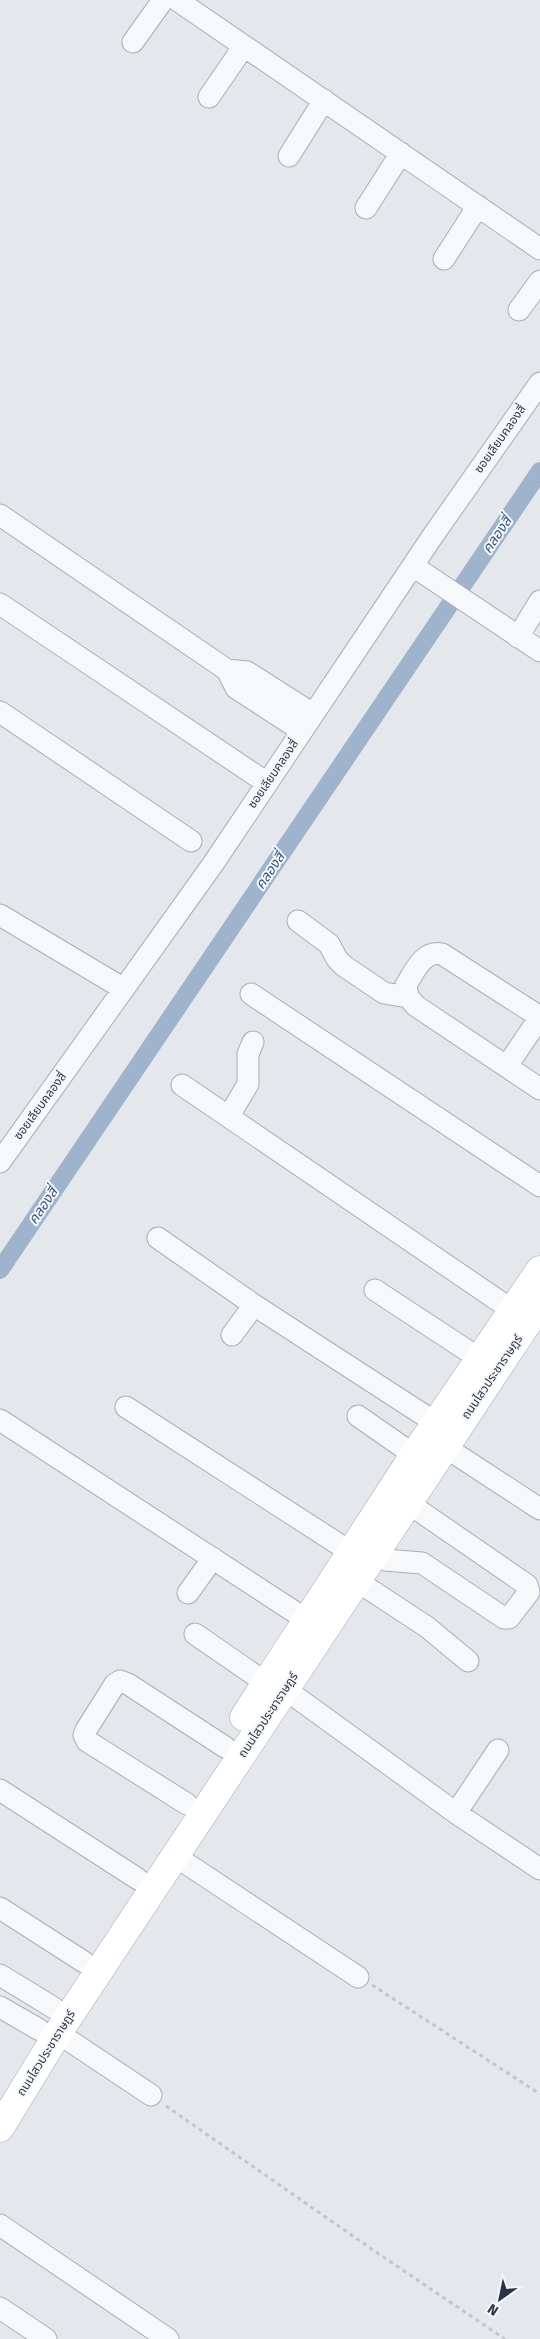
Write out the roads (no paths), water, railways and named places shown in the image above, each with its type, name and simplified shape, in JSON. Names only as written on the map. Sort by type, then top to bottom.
[{"type":"main road","name":"ถนนไสวประชาราษฎร์","points":[[0,2091],[175,1856],[275,1686],[306,1620],[363,1562],[414,1454],[440,1435],[530,1317],[540,1270]]},
{"type":"main road","name":"ถนนไสวประชาราษฎร์","points":[[0,2128],[84,1962],[187,1804],[225,1746],[275,1686],[363,1562],[408,1504],[440,1435],[480,1359],[530,1317]]},
{"type":"street","points":[[132,42],[163,0]]},
{"type":"street","points":[[177,0],[540,249]]},
{"type":"street","points":[[209,97],[244,46]]},
{"type":"street","points":[[289,156],[324,100]]},
{"type":"street","points":[[366,208],[401,153]]},
{"type":"street","points":[[444,259],[478,206]]},
{"type":"street","points":[[519,310],[540,280]]},
{"type":"street","name":"ซอยเลียบคลองสี่","points":[[0,1162],[124,989],[267,784],[307,723],[421,571],[540,383]]},
{"type":"street","points":[[0,515],[227,670],[247,672],[307,723]]},
{"type":"street","points":[[421,571],[483,614],[540,650]]},
{"type":"street","points":[[518,637],[540,601]]},
{"type":"street","points":[[0,604],[267,784]]},
{"type":"street","points":[[0,712],[191,840]]},
{"type":"street","points":[[0,915],[124,989]]},
{"type":"street","points":[[298,921],[327,942],[337,959],[344,966],[384,993],[408,997]]},
{"type":"street","points":[[507,1066],[540,1017],[447,956],[436,952],[426,955],[406,985],[408,997],[416,1006],[540,1089]]},
{"type":"street","points":[[251,994],[540,1186]]},
{"type":"street","points":[[229,1116],[248,1084],[248,1054],[253,1042]]},
{"type":"street","points":[[182,1085],[530,1317]]},
{"type":"street","points":[[158,1238],[440,1435],[540,1509]]},
{"type":"street","points":[[375,1290],[480,1359]]},
{"type":"street","points":[[232,1335],[254,1305]]},
{"type":"street","points":[[126,1407],[363,1562],[427,1627],[468,1661]]},
{"type":"street","points":[[358,1416],[414,1454]]},
{"type":"street","points":[[0,1420],[306,1620]]},
{"type":"street","points":[[363,1562],[385,1560],[422,1563],[504,1618],[509,1618],[529,1592],[527,1585],[408,1504]]},
{"type":"street","points":[[188,1593],[213,1558]]},
{"type":"street","points":[[195,1634],[275,1686],[456,1813],[538,1863]]},
{"type":"street","points":[[187,1804],[87,1741],[84,1735],[86,1730],[115,1684],[120,1681],[128,1684],[225,1746]]},
{"type":"street","points":[[456,1813],[498,1750]]},
{"type":"street","points":[[0,1790],[138,1879]]},
{"type":"street","points":[[175,1856],[358,1977]]},
{"type":"street","points":[[0,1908],[84,1962]]},
{"type":"street","points":[[0,1975],[51,2024],[151,2095]]},
{"type":"street","points":[[0,2007],[51,2024]]},
{"type":"street","points":[[0,2226],[168,2339]]},
{"type":"street","points":[[0,2308],[46,2339]]},
{"type":"waterway","name":"คลองสี่","points":[[0,1270],[540,471]]}]
